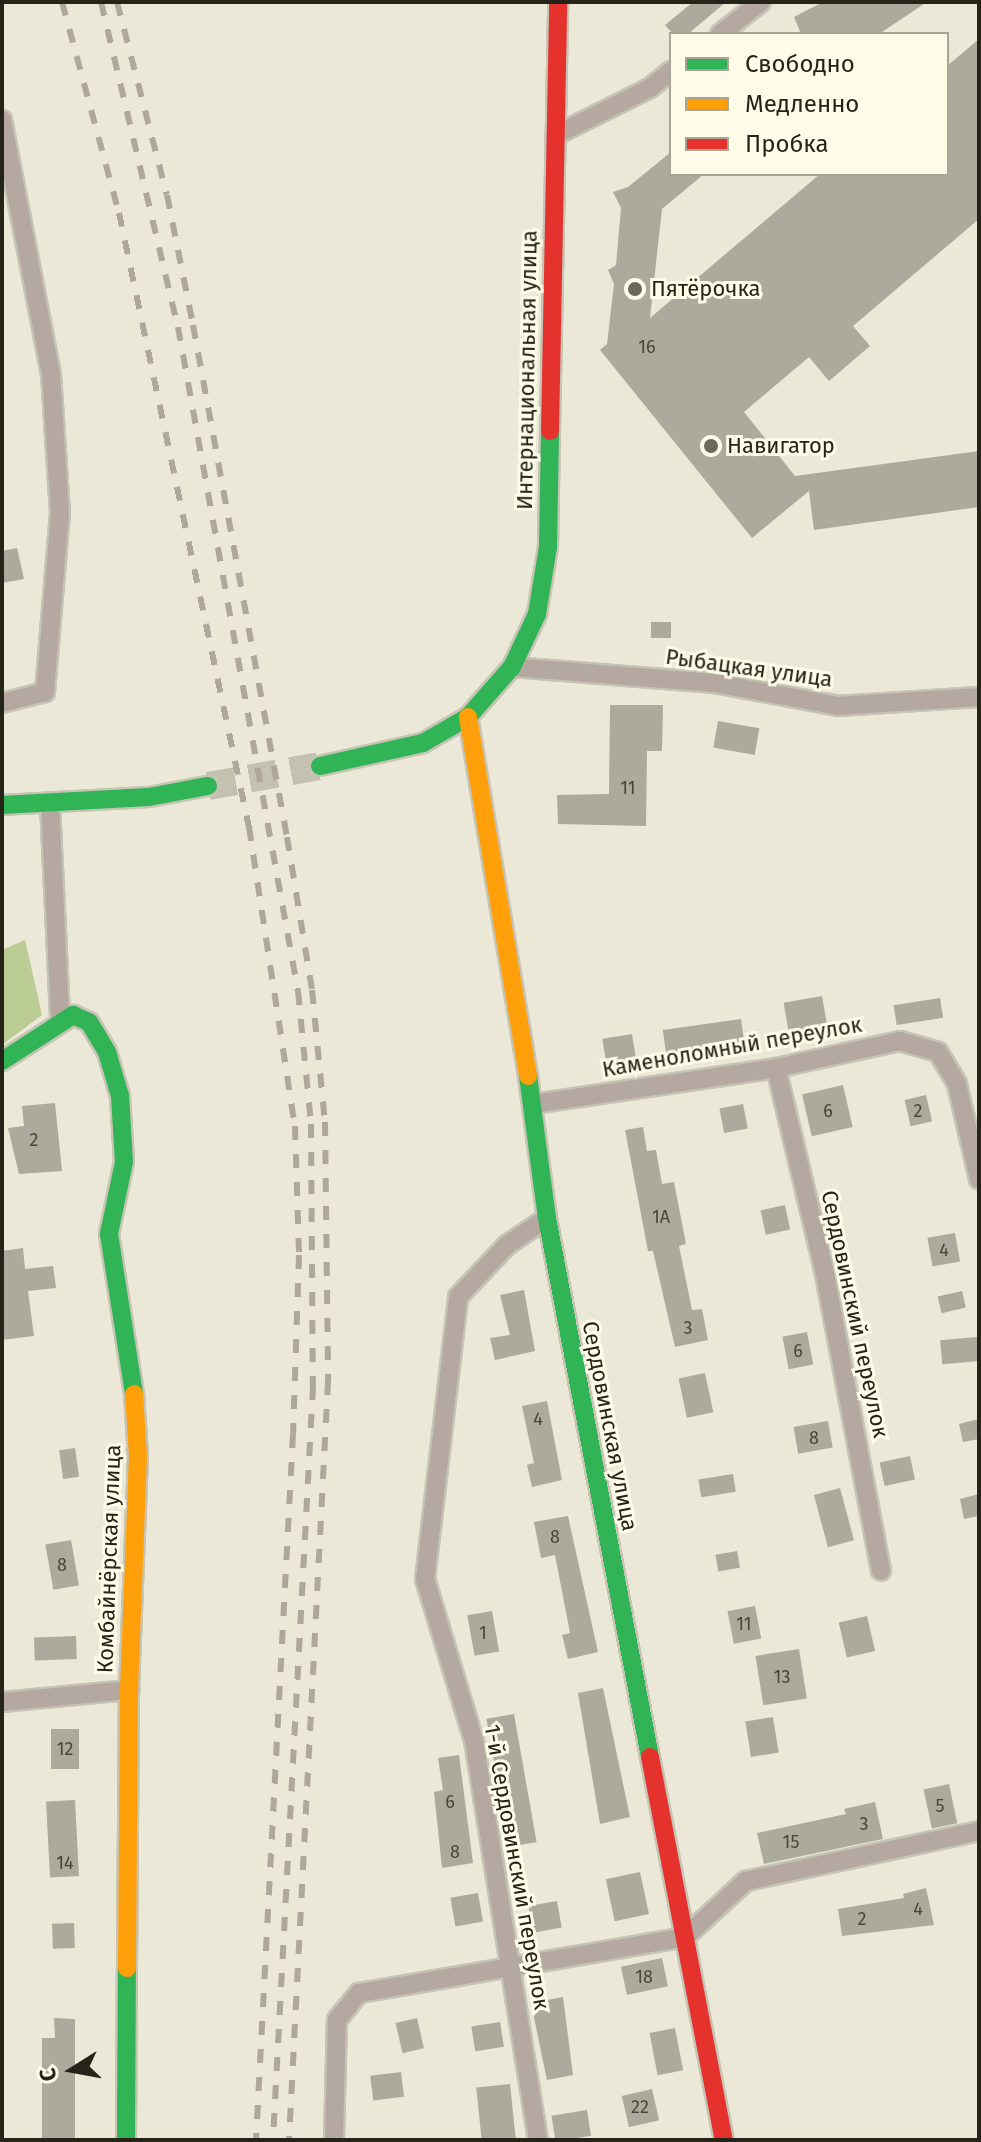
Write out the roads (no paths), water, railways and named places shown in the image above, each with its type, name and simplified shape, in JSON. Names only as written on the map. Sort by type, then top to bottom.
[{"type":"street","name":"Интернациональная улица","points":[[320,766],[423,743],[468,717],[512,667],[537,614],[548,547],[558,2]]},
{"type":"street","points":[[723,32],[761,2]]},
{"type":"street","points":[[556,135],[650,88],[669,73]]},
{"type":"street","points":[[2,120],[51,374],[60,513],[45,692],[2,703]]},
{"type":"street","name":"Рыбацкая улица","points":[[512,667],[714,683],[838,706],[979,697]]},
{"type":"street","name":"Сердовинская улица","points":[[468,717],[533,1104],[547,1218],[724,2140]]},
{"type":"street","points":[[2,805],[149,797],[208,786]]},
{"type":"street","points":[[2,1061],[60,1019],[50,804]]},
{"type":"street","name":"Комбайнёрская улица","points":[[60,1019],[73,1015],[89,1022],[107,1052],[120,1096],[124,1162],[109,1234],[136,1417],[129,1690],[126,2140]]},
{"type":"street","name":"Каменоломный переулок","points":[[533,1104],[776,1068],[900,1041],[938,1052],[957,1084],[979,1179]]},
{"type":"street","name":"Сердовинский переулок","points":[[776,1068],[824,1269],[881,1571]]},
{"type":"street","name":"1-й Сердовинский переулок","points":[[538,2140],[474,1741],[425,1579],[458,1297],[507,1245],[547,1218]]},
{"type":"street","points":[[2,1702],[129,1690]]},
{"type":"street","points":[[334,2140],[337,2020],[359,1993],[685,1937],[746,1881],[979,1831]]},
{"type":"tunnel","points":[[208,786],[320,766]]},
{"type":"railway","points":[[62,2],[119,213],[249,827],[295,1126],[299,1255],[293,1434],[256,2140]]},
{"type":"railway","points":[[101,2],[178,327],[298,991],[311,1124],[313,1386],[273,2140]]},
{"type":"railway","points":[[117,2],[167,195],[193,325],[287,837],[312,990],[325,1122],[328,1381],[289,2140]]},
{"type":"place","name":"Пятёрочка","points":[[635,289]]},
{"type":"place","name":"Навигатор","points":[[711,446]]}]
